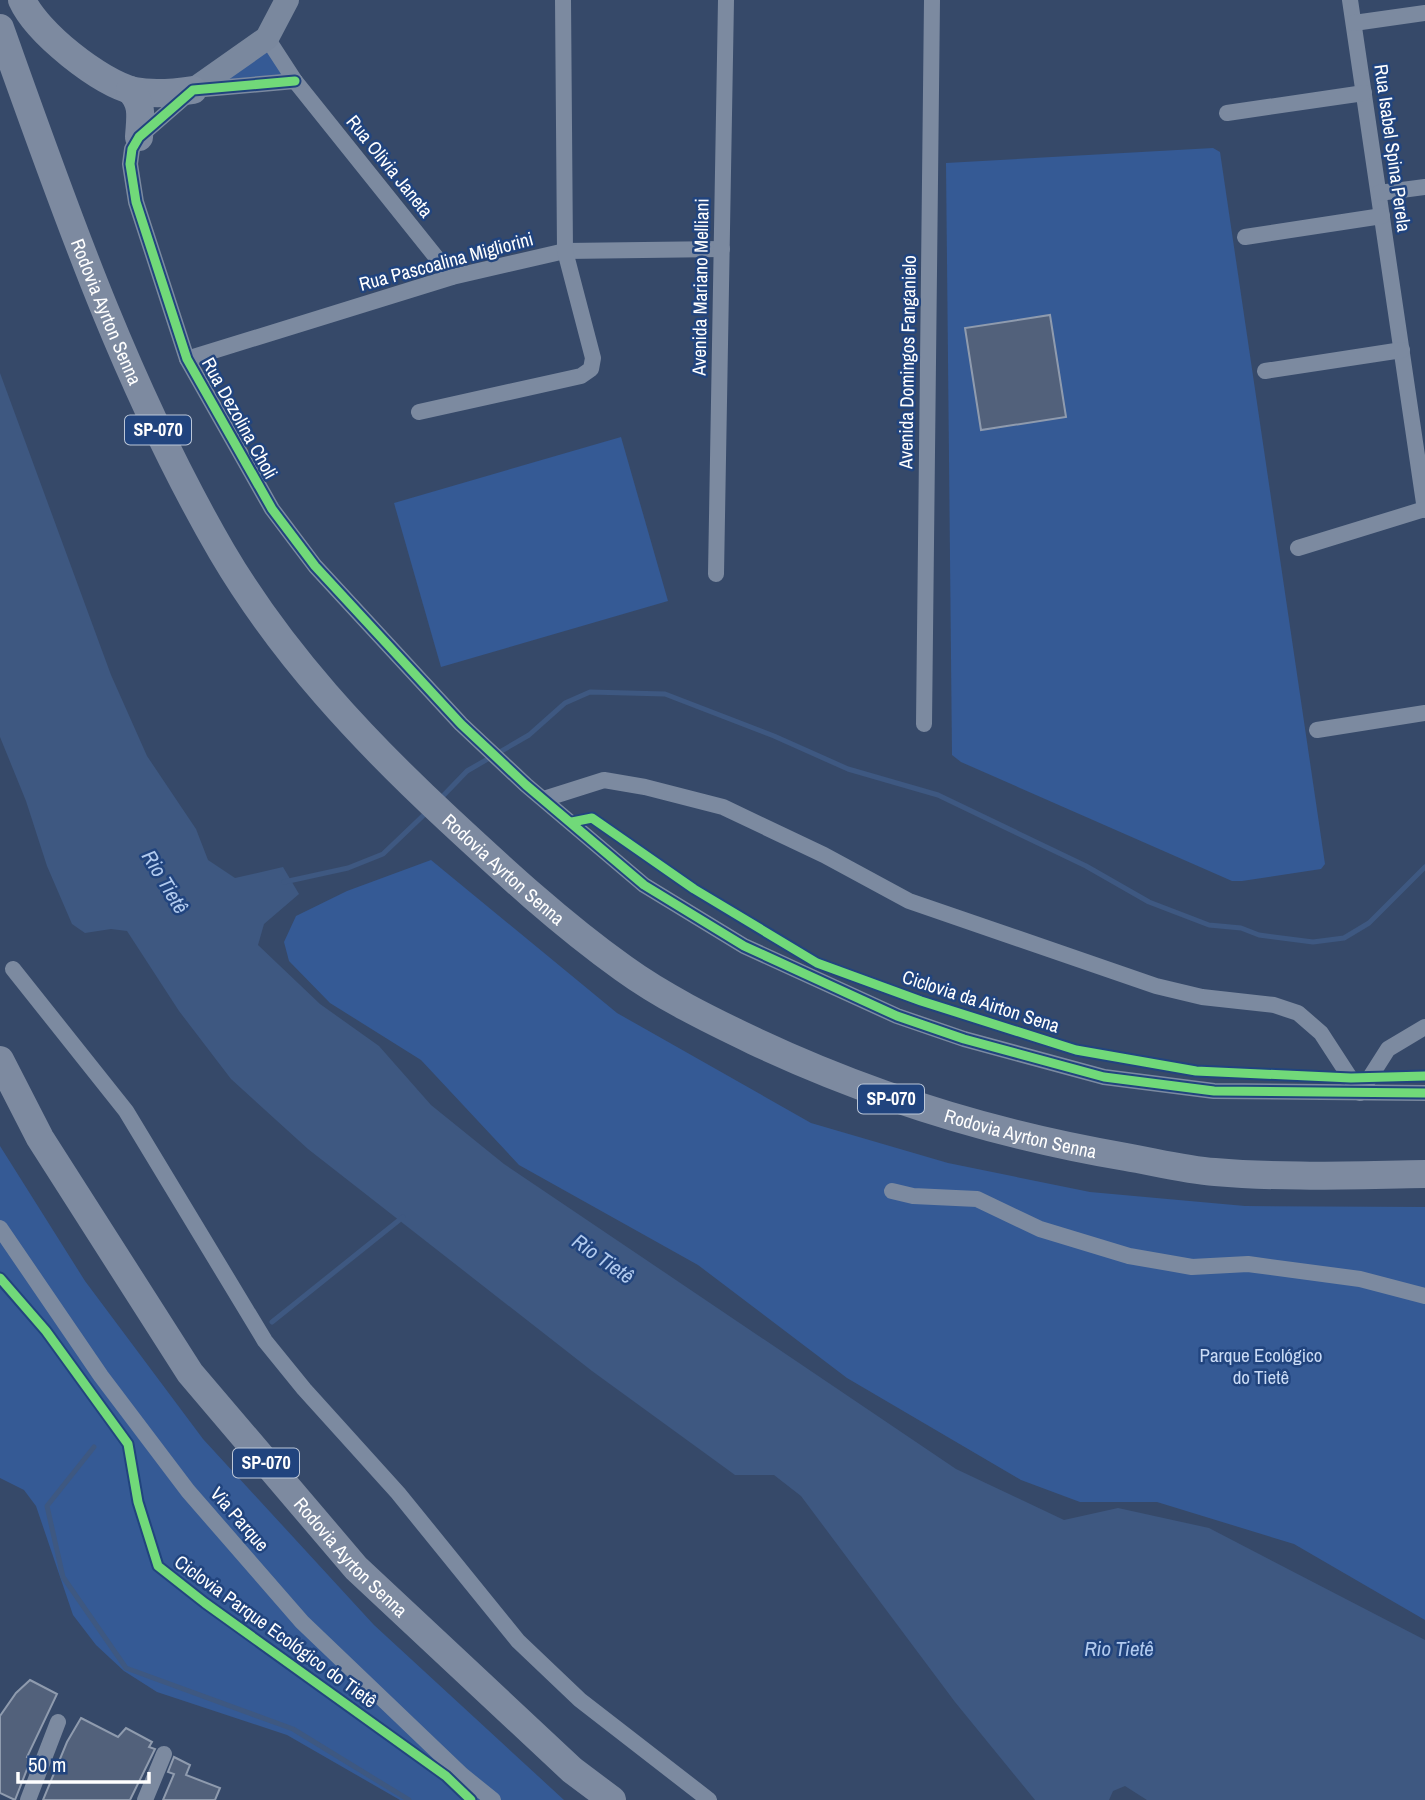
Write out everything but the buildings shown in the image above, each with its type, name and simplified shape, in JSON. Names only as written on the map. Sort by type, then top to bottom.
[{"type":"highway","points":[[22,0],[46,34],[79,61],[130,90],[138,98],[141,111],[139,137]]},
{"type":"highway","name":"Rodovia Ayrton Senna","points":[[0,28],[96,294],[184,481],[224,555],[269,622],[327,698],[407,780],[545,909],[627,971],[713,1021],[797,1061],[894,1100],[1071,1148],[1212,1172],[1425,1174]]},
{"type":"highway","points":[[130,90],[166,94],[193,90]]},
{"type":"highway","name":"Rodovia Ayrton Senna","points":[[0,1060],[40,1138],[190,1373],[356,1568],[572,1769],[612,1800]]},
{"type":"main road","points":[[193,90],[267,38],[287,0]]},
{"type":"street","points":[[419,412],[581,376],[591,369],[593,358],[565,251],[563,0]]},
{"type":"street","name":"Avenida Mariano Melliani","points":[[716,574],[726,0]]},
{"type":"street","name":"Avenida Domingos Fanganielo","points":[[924,724],[932,0]]},
{"type":"street","name":"Rua Isabel Spina Perela","points":[[1350,0],[1425,510]]},
{"type":"street","points":[[1354,23],[1425,13]]},
{"type":"street","name":"Rua Olivia Janeta","points":[[267,38],[295,81],[452,277]]},
{"type":"street","points":[[139,137],[193,90],[295,81]]},
{"type":"street","points":[[1227,113],[1364,93]]},
{"type":"street","name":"Rua Dezolina Choli","points":[[139,137],[132,149],[132,182],[187,359],[272,509],[315,566],[461,724],[526,785],[644,885],[744,946],[897,1016],[1047,1063],[1104,1077],[1214,1091],[1425,1093]]},
{"type":"street","points":[[1379,193],[1425,187]]},
{"type":"street","points":[[1245,237],[1382,216]]},
{"type":"street","name":"Rua Pascoalina Migliorini","points":[[187,359],[452,277],[565,251],[722,249]]},
{"type":"street","points":[[1265,371],[1402,350]]},
{"type":"street","points":[[1298,548],[1425,510]]},
{"type":"street","points":[[1317,730],[1425,713]]},
{"type":"street","points":[[544,799],[604,780],[645,786],[723,807],[824,855],[909,901],[1156,986],[1202,997],[1233,999],[1298,1013],[1321,1033],[1360,1093],[1388,1049],[1425,1027]]},
{"type":"street","points":[[13,968],[126,1111],[160,1162],[265,1341],[304,1389],[398,1493],[518,1641],[580,1700],[709,1800]]},
{"type":"street","points":[[892,1191],[913,1196],[977,1199],[1040,1229],[1129,1256],[1192,1268],[1248,1264],[1360,1279],[1425,1296]]},
{"type":"street","name":"Via Parque","points":[[0,1228],[101,1376],[188,1491],[302,1622],[462,1775],[493,1800]]},
{"type":"street","points":[[28,1800],[58,1722]]},
{"type":"street","points":[[145,1800],[163,1754]]},
{"type":"green space","points":[[267,38],[295,81],[193,90]]},
{"type":"green space","points":[[1213,148],[1220,152],[1325,864],[1321,869],[1242,881],[1232,881],[961,762],[952,755],[946,163]]},
{"type":"green space","points":[[621,437],[668,601],[441,667],[394,503]]},
{"type":"green space","name":"Parque Ecológico do Tietê","points":[[431,860],[617,1013],[811,1123],[948,1163],[1090,1192],[1245,1206],[1425,1207],[1425,1620],[1294,1544],[1157,1502],[1080,1502],[1021,1480],[847,1378],[698,1265],[519,1165],[421,1060],[330,1003],[289,961],[284,942],[296,916],[347,891]]},
{"type":"green space","points":[[0,1146],[85,1281],[203,1439],[374,1625],[564,1800],[400,1800],[287,1735],[157,1692],[124,1671],[96,1645],[73,1615],[36,1506],[24,1490],[0,1478]]},
{"type":"water","name":"Rio Tietê","points":[[0,373],[111,675],[147,756],[196,829],[208,860],[235,878],[283,867],[299,894],[264,924],[258,945],[320,1004],[379,1046],[431,1105],[504,1164],[956,1469],[1064,1520],[1118,1508],[1209,1528],[1425,1640],[1425,1800],[1147,1800],[1125,1786],[1113,1791],[1109,1800],[1035,1800],[955,1702],[801,1496],[774,1475],[735,1475],[592,1371],[308,1149],[231,1079],[179,1011],[127,931],[111,929],[85,933],[72,924],[47,866],[26,801],[0,737]]},
{"type":"waterway","points":[[440,799],[467,771],[529,735],[565,703],[590,692],[665,694],[774,736],[848,769],[938,795],[1086,866],[1149,902],[1209,925],[1241,928],[1259,935],[1313,942],[1344,938],[1369,923],[1425,867]]},
{"type":"waterway","points":[[284,882],[348,868],[383,854],[428,811]]},
{"type":"waterway","points":[[272,1322],[403,1217]]},
{"type":"waterway","points":[[94,1447],[47,1506],[63,1577],[126,1668],[293,1729],[409,1800]]},
{"type":"cycle path","points":[[295,81],[193,90],[139,137],[132,149],[130,164],[136,202],[187,359],[272,509],[315,566],[461,724],[526,785],[644,885],[744,946],[897,1016],[964,1039],[1104,1077],[1214,1091],[1425,1093]]},
{"type":"cycle path","name":"Ciclovia da Airton Sena","points":[[572,822],[592,818],[694,889],[817,963],[921,1001],[1076,1050],[1196,1071],[1351,1078],[1425,1076]]},
{"type":"cycle path","name":"Ciclovia Parque Ecológico do Tietê","points":[[0,1278],[46,1331],[128,1444],[138,1502],[158,1566],[205,1603],[446,1776],[471,1800]]}]
